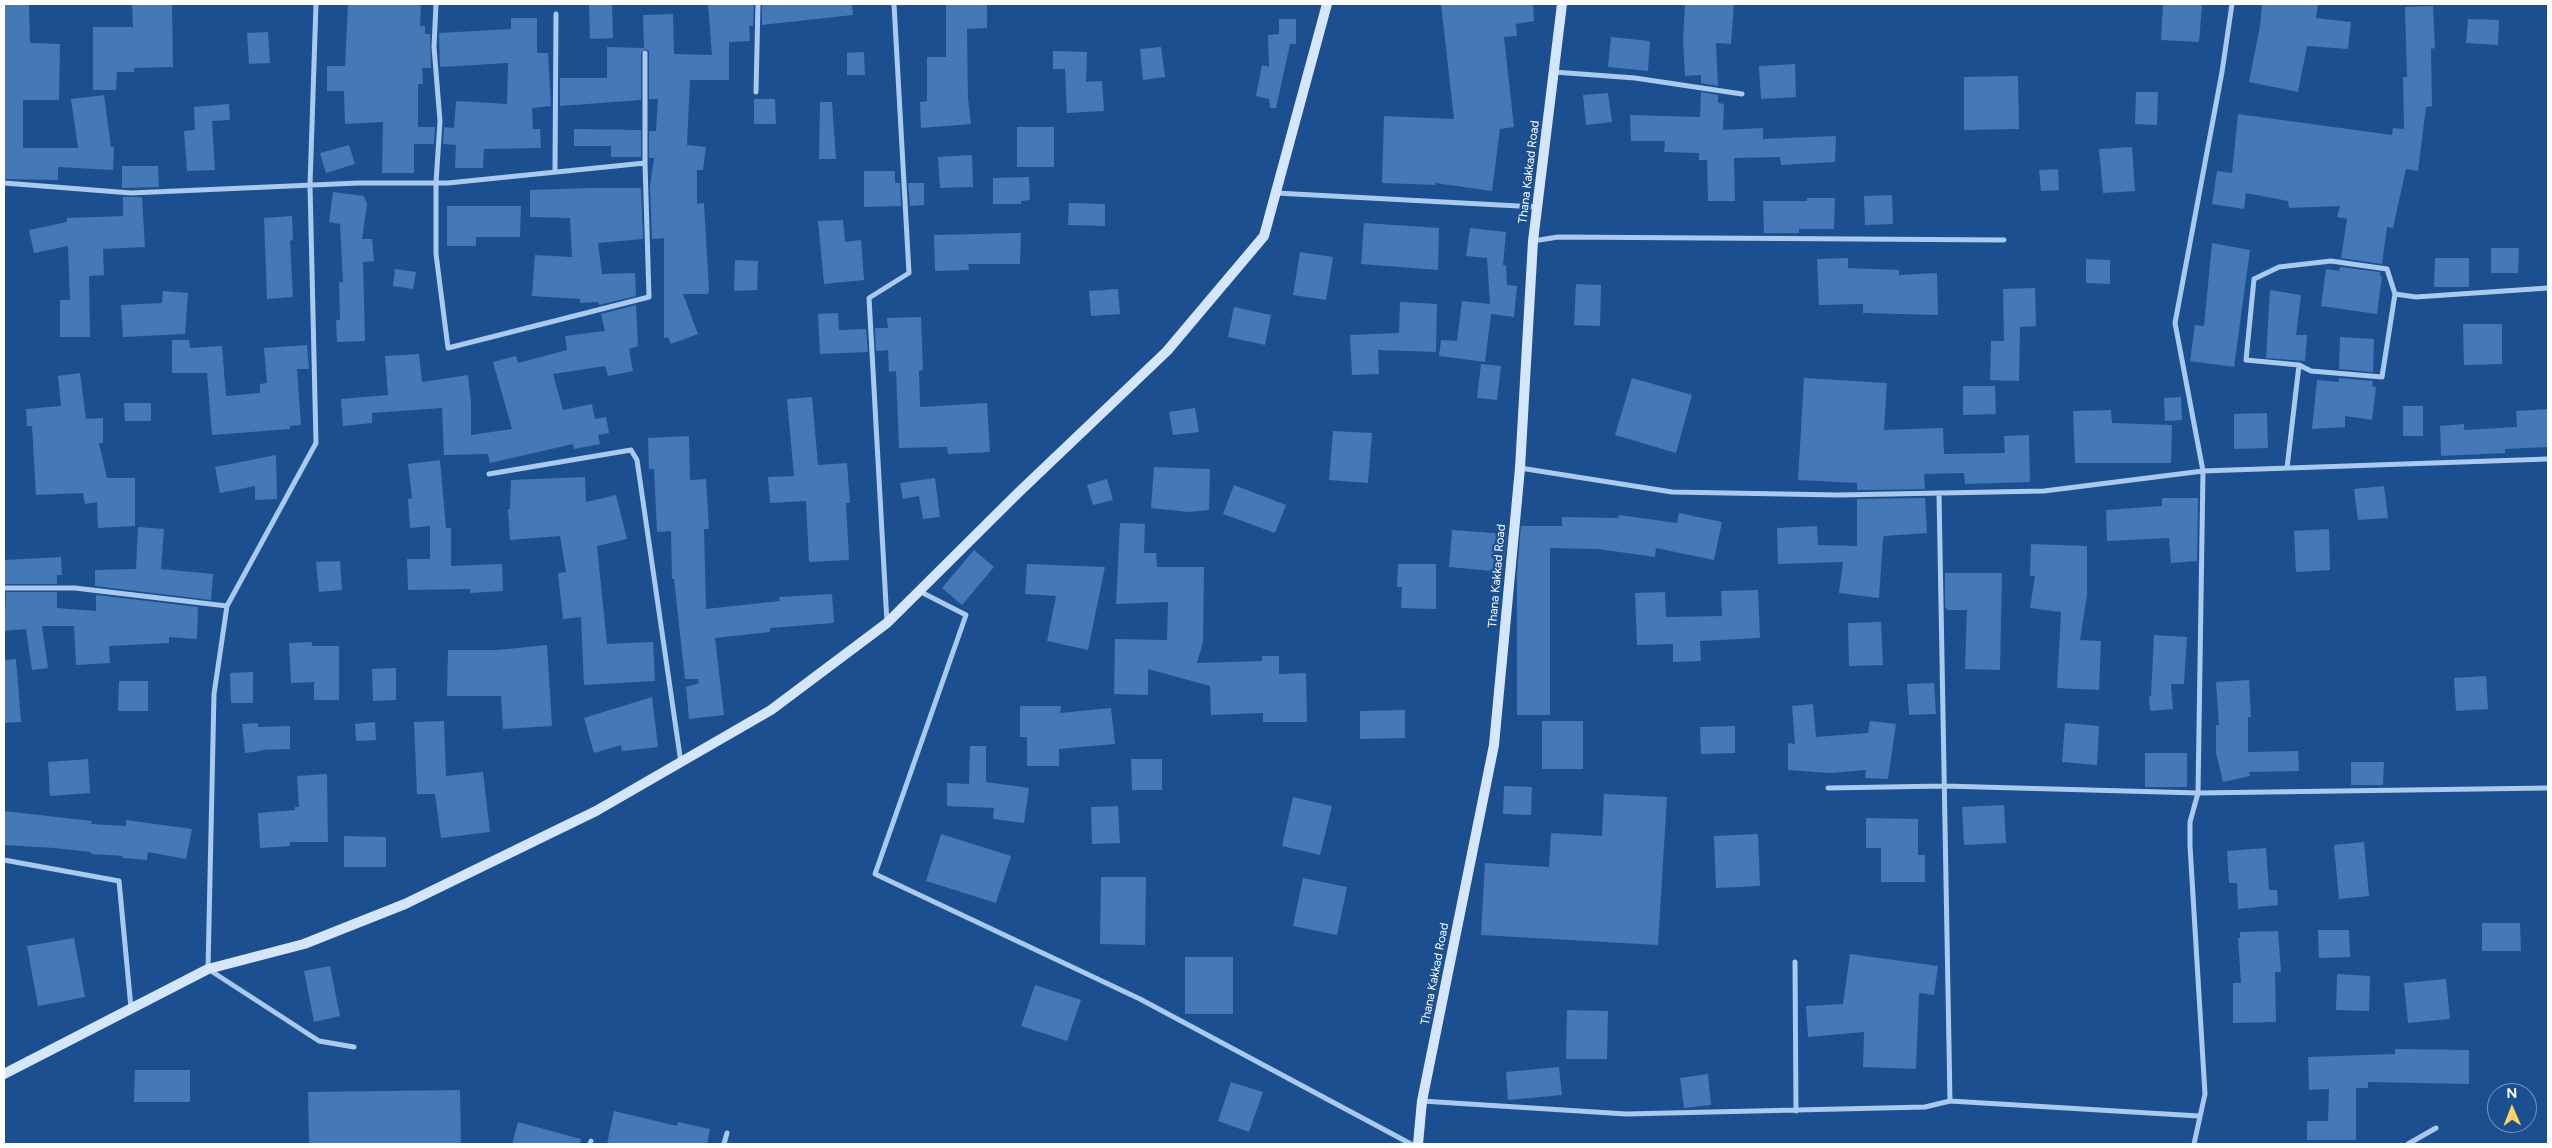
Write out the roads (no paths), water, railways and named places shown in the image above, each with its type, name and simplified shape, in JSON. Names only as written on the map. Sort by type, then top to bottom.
[{"type":"main road","points":[[4,1074],[208,969],[304,944],[405,904],[596,811],[681,764],[771,710],[887,623],[1167,351],[1264,236],[1327,4]]},
{"type":"main road","name":"Thana Kakkad Road","points":[[1418,1144],[1422,1101],[1494,745],[1520,468],[1533,241],[1562,4]]},
{"type":"street","points":[[316,4],[310,185],[316,443],[227,606],[214,694],[208,969],[318,1041],[354,1047]]},
{"type":"street","points":[[436,4],[434,47],[440,121],[436,183],[436,254],[448,348],[649,297],[645,163],[645,53]]},
{"type":"street","points":[[756,92],[758,4]]},
{"type":"street","points":[[887,623],[869,298],[909,273],[894,4]]},
{"type":"street","points":[[2194,1144],[2205,1094],[2190,846],[2190,822],[2198,793],[2203,471],[2175,322],[2222,72],[2232,4]]},
{"type":"street","points":[[555,172],[556,14]]},
{"type":"street","points":[[1554,72],[1635,78],[1742,94]]},
{"type":"street","points":[[4,183],[131,193],[310,185],[436,183],[645,163]]},
{"type":"street","points":[[1275,193],[1537,207]]},
{"type":"street","points":[[1533,241],[1558,237],[2004,240]]},
{"type":"street","points":[[2331,261],[2387,269],[2395,294],[2382,377],[2311,372],[2299,365],[2246,360],[2254,278],[2279,267],[2331,261]]},
{"type":"street","points":[[2395,294],[2416,297],[2548,288]]},
{"type":"street","points":[[2287,468],[2299,365]]},
{"type":"street","points":[[489,474],[631,450],[636,460],[681,764]]},
{"type":"street","points":[[1520,468],[1672,492],[1838,495],[2044,491],[2203,471],[2548,459]]},
{"type":"street","points":[[1939,493],[1950,1101]]},
{"type":"street","points":[[4,588],[75,588],[227,606]]},
{"type":"street","points":[[919,591],[966,615],[876,874],[1140,999],[1411,1144]]},
{"type":"street","points":[[1828,788],[1944,786],[2198,793],[2548,788]]},
{"type":"street","points":[[4,860],[120,880],[131,1009]]},
{"type":"street","points":[[1794,962],[1796,1110]]},
{"type":"street","points":[[1422,1101],[1626,1114],[1925,1107],[1950,1101],[2199,1116]]},
{"type":"street","points":[[2408,1144],[2436,1128]]},
{"type":"street","points":[[724,1144],[727,1132]]}]
